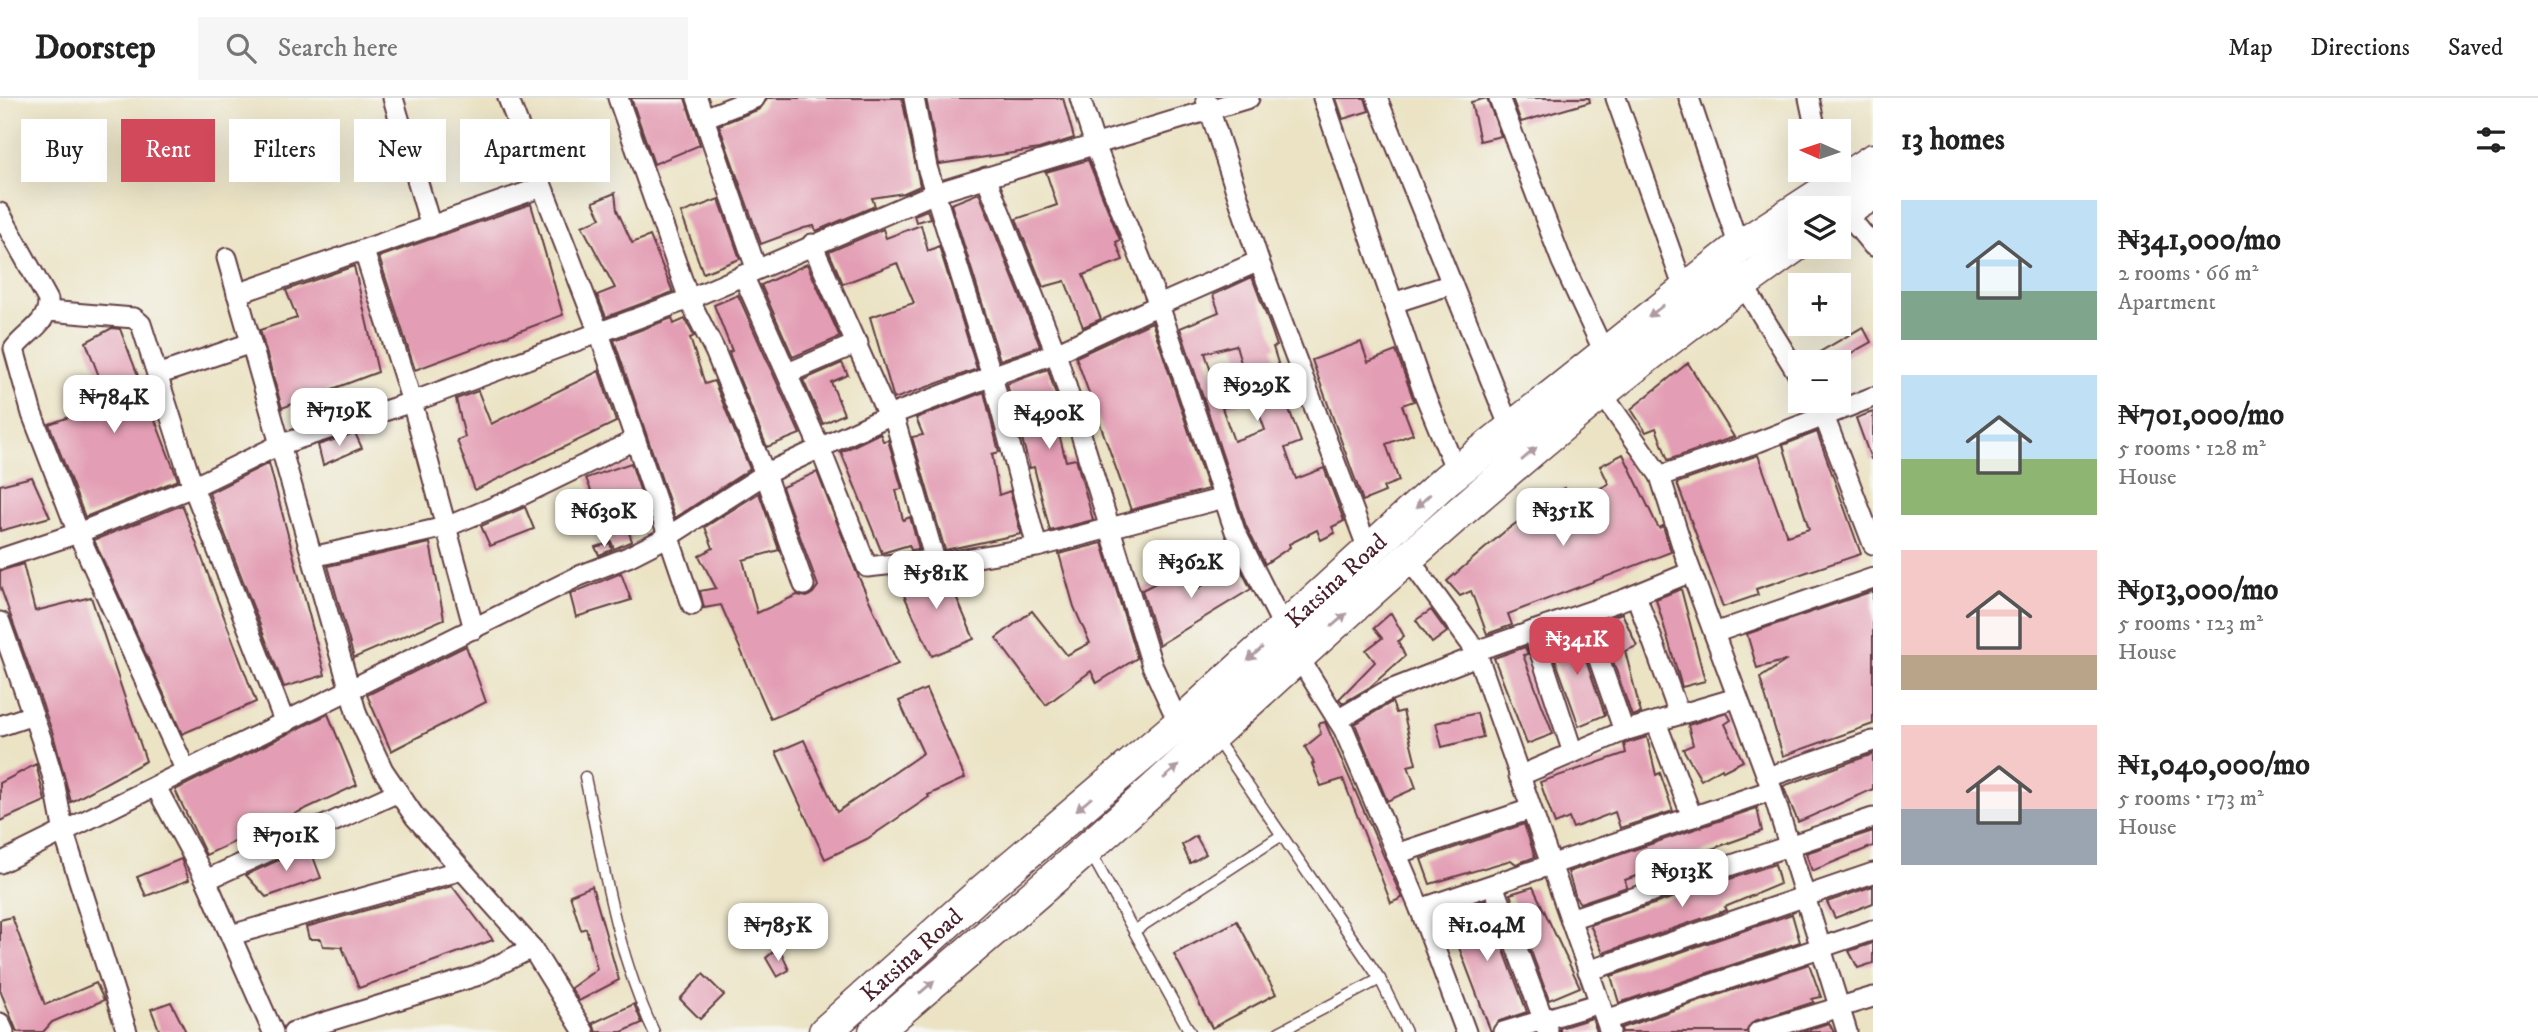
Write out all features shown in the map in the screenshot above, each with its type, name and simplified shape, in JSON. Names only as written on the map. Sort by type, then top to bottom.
[{"type":"highway","name":"Katsina Road","points":[[1835,196],[1873,160]]},
{"type":"highway","name":"Katsina Road","points":[[1835,196],[1873,194]]},
{"type":"highway","name":"Katsina Road","points":[[825,1032],[985,889],[1179,724],[1456,471],[1739,247],[1788,221]]},
{"type":"highway","name":"Katsina Road","points":[[875,1032],[1214,735],[1297,656],[1601,392],[1742,283],[1788,251]]},
{"type":"street","points":[[393,98],[430,227]]},
{"type":"street","points":[[508,98],[599,333],[692,606]]},
{"type":"street","points":[[618,98],[689,299],[715,351],[765,474],[804,585]]},
{"type":"street","points":[[697,98],[750,272],[867,567],[933,560],[936,564]]},
{"type":"street","points":[[704,118],[755,98]]},
{"type":"street","points":[[914,98],[936,193],[992,376],[1037,547]]},
{"type":"street","points":[[1080,98],[1095,145],[1159,305],[1235,531],[1284,628]]},
{"type":"street","points":[[0,559],[78,533],[193,487],[279,445],[412,402],[689,299],[936,193],[1095,145],[1208,104],[1249,98]]},
{"type":"street","points":[[1323,98],[1393,303],[1456,471]]},
{"type":"street","points":[[1377,98],[1510,428]]},
{"type":"street","points":[[1499,98],[1562,262],[1604,352]]},
{"type":"street","points":[[1616,98],[1684,289]]},
{"type":"street","points":[[1689,98],[1739,247]]},
{"type":"street","points":[[1809,98],[1813,119]]},
{"type":"street","points":[[1208,104],[1259,261],[1369,552]]},
{"type":"street","points":[[986,177],[1056,353],[1152,665],[1179,724]]},
{"type":"street","points":[[237,294],[542,187]]},
{"type":"street","points":[[0,212],[8,249],[48,300],[48,311],[42,322],[14,349],[14,357],[32,414],[78,533],[185,769]]},
{"type":"street","points":[[1851,217],[1873,246]]},
{"type":"street","points":[[812,244],[891,415],[936,564]]},
{"type":"street","points":[[364,251],[412,402],[474,629]]},
{"type":"street","points":[[227,258],[348,690],[383,770],[415,817],[531,948],[584,1032]]},
{"type":"street","points":[[0,863],[64,833],[185,769],[669,536],[765,474],[891,415],[1056,353],[1259,261]]},
{"type":"street","points":[[1742,283],[1788,358]]},
{"type":"street","points":[[1393,303],[1452,284]]},
{"type":"street","points":[[48,311],[134,318],[141,324],[193,487],[285,723]]},
{"type":"street","points":[[157,375],[251,343]]},
{"type":"street","points":[[788,373],[858,343]]},
{"type":"street","points":[[1601,392],[1660,475],[1691,572],[1791,846],[1820,950],[1847,1032]]},
{"type":"street","points":[[1851,401],[1873,397]]},
{"type":"street","points":[[1660,475],[1807,413]]},
{"type":"street","points":[[1821,413],[1873,544]]},
{"type":"street","points":[[312,557],[446,527],[520,496],[635,440]]},
{"type":"street","points":[[936,564],[1037,547],[1224,498]]},
{"type":"street","points":[[1409,559],[1477,654],[1605,1018]]},
{"type":"street","points":[[1338,720],[1385,692],[1533,631],[1636,595],[1691,572]]},
{"type":"street","points":[[1714,633],[1873,578]]},
{"type":"street","points":[[1636,595],[1679,714]]},
{"type":"street","points":[[1583,614],[1624,731]]},
{"type":"street","points":[[0,622],[54,781],[64,833],[127,1032]]},
{"type":"street","points":[[1533,631],[1573,753]]},
{"type":"street","points":[[1297,656],[1338,720],[1420,909],[1466,1032]]},
{"type":"street","points":[[1519,776],[1624,731],[1736,698]]},
{"type":"street","points":[[0,726],[33,715]]},
{"type":"street","points":[[1656,722],[1692,817]]},
{"type":"street","points":[[1420,909],[1692,817],[1873,741]]},
{"type":"street","points":[[156,786],[206,880],[273,1032]]},
{"type":"street","points":[[206,880],[398,792]]},
{"type":"street","points":[[1396,854],[1531,809]]},
{"type":"street","points":[[1570,919],[1873,818]]},
{"type":"street","points":[[231,936],[462,870]]},
{"type":"street","points":[[1588,971],[1873,873]]},
{"type":"street","points":[[1493,885],[1546,1027]]},
{"type":"street","points":[[1503,1032],[1605,1018],[1820,950],[1873,930]]},
{"type":"street","points":[[293,1032],[476,976],[531,948]]},
{"type":"street","points":[[1758,1032],[1873,997]]},
{"type":"street","points":[[0,1023],[4,1032]]},
{"type":"lane","points":[[1214,735],[1380,979],[1406,1032]]},
{"type":"lane","points":[[585,777],[611,901],[638,998],[654,1032]]},
{"type":"lane","points":[[1134,931],[1282,835]]},
{"type":"lane","points":[[1087,846],[1190,1032]]},
{"type":"lane","points":[[1279,1032],[1380,979]]},
{"type":"building","points":[[631,98],[685,98],[700,145],[654,164]]},
{"type":"building","points":[[767,98],[902,98],[920,186],[904,193],[872,198],[875,206],[816,231],[814,226],[804,228],[761,244],[719,125],[760,109]]},
{"type":"building","points":[[926,98],[1063,98],[1074,138],[1039,149],[939,164]]},
{"type":"building","points":[[1336,98],[1365,98],[1369,111],[1343,119]]},
{"type":"building","points":[[1487,98],[1501,136],[1480,141],[1471,102]]},
{"type":"building","points":[[1512,98],[1589,98],[1590,102],[1521,122]]},
{"type":"building","points":[[1088,160],[1120,240],[1116,242],[1123,260],[1083,275],[1101,319],[1083,327],[1065,281],[1043,287],[1016,219],[1057,205],[1046,172]]},
{"type":"building","points":[[615,193],[617,210],[632,243],[650,236],[673,292],[606,317],[597,295],[615,288],[582,226],[601,218],[593,202]]},
{"type":"building","points":[[979,193],[1040,346],[1000,360],[951,204]]},
{"type":"building","points":[[719,199],[740,259],[703,273],[681,213]]},
{"type":"building","points":[[531,204],[563,315],[415,370],[379,257]]},
{"type":"building","points":[[927,210],[930,218],[916,222],[914,215]]},
{"type":"building","points":[[921,225],[928,251],[939,246],[977,369],[894,399],[870,317],[914,303],[897,263],[843,284],[829,252],[883,229],[886,238]]},
{"type":"building","points":[[807,264],[840,337],[793,357],[761,285]]},
{"type":"building","points":[[354,266],[378,372],[282,408],[260,330],[297,318],[286,290]]},
{"type":"building","points":[[1252,277],[1277,346],[1273,347],[1286,389],[1282,390],[1301,442],[1285,448],[1296,479],[1324,468],[1344,521],[1332,527],[1335,533],[1321,540],[1317,530],[1289,544],[1290,547],[1265,564],[1246,526],[1180,328],[1219,312],[1213,295]],"holes":[[[1236,345],[1245,377],[1216,387],[1205,353]],[[1254,399],[1265,430],[1234,441],[1222,408]]]},
{"type":"building","points":[[738,295],[800,434],[767,447],[731,358],[729,352],[732,351],[714,305]]},
{"type":"building","points":[[672,318],[674,324],[685,319],[694,336],[690,338],[705,384],[714,381],[750,469],[675,518],[614,340]]},
{"type":"building","points":[[1152,322],[1208,489],[1131,510],[1076,357]]},
{"type":"building","points":[[1863,327],[1871,342],[1851,353],[1851,350],[1823,350],[1851,336]]},
{"type":"building","points":[[112,328],[120,329],[178,480],[85,517],[49,424],[109,403],[86,342]]},
{"type":"building","points":[[1361,342],[1368,362],[1396,351],[1414,401],[1402,405],[1413,434],[1386,444],[1399,481],[1383,487],[1385,492],[1363,501],[1312,360]]},
{"type":"building","points":[[842,363],[848,375],[831,382],[844,414],[823,424],[803,380]]},
{"type":"building","points":[[1688,363],[1734,437],[1668,460],[1656,428],[1646,432],[1631,409]]},
{"type":"building","points":[[1048,369],[1067,431],[1059,434],[1066,461],[1076,459],[1093,520],[1050,531],[1034,467],[1030,468],[1007,384]]},
{"type":"building","points":[[599,371],[616,422],[475,490],[457,440],[465,437],[456,399],[478,391],[491,424]]},
{"type":"building","points":[[984,392],[999,452],[992,454],[999,495],[1010,491],[1021,534],[945,550],[912,437],[923,435],[916,418]]},
{"type":"building","points":[[1873,412],[1873,459],[1871,459],[1856,418]]},
{"type":"building","points":[[1817,432],[1861,554],[1756,589],[1758,595],[1723,607],[1677,483],[1758,455],[1787,536],[1809,529],[1783,445]]},
{"type":"building","points":[[355,433],[362,448],[323,465],[318,445]]},
{"type":"building","points":[[880,433],[883,441],[888,440],[902,489],[896,490],[903,520],[910,517],[919,549],[911,550],[909,545],[882,553],[841,452]]},
{"type":"building","points":[[1623,454],[1656,523],[1659,528],[1663,526],[1671,552],[1508,614],[1512,625],[1487,634],[1471,591],[1460,596],[1447,581],[1504,532],[1564,488],[1573,501],[1609,484],[1600,466]]},
{"type":"building","points":[[269,463],[325,675],[284,687],[209,493]]},
{"type":"building","points":[[631,463],[647,511],[624,519],[632,541],[614,549],[586,478]]},
{"type":"building","points":[[817,472],[856,571],[898,664],[771,719],[721,605],[704,608],[700,591],[716,588],[699,556],[713,548],[705,527],[759,493],[779,550],[743,560],[757,613],[797,595],[807,597],[813,593],[818,586],[782,487]]},
{"type":"building","points":[[32,477],[50,517],[0,531],[0,485]]},
{"type":"building","points":[[182,505],[256,702],[182,734],[94,540]]},
{"type":"building","points":[[525,507],[534,529],[490,546],[481,526]]},
{"type":"building","points":[[430,543],[444,619],[354,658],[328,566]]},
{"type":"building","points":[[610,543],[612,550],[599,555],[595,547]]},
{"type":"building","points":[[1102,543],[1137,658],[1097,683],[1091,671],[1046,705],[996,638],[1032,611],[1067,655],[1090,643],[1074,607],[1059,554]]},
{"type":"building","points":[[1230,548],[1251,589],[1159,645],[1142,590],[1179,571],[1189,594],[1231,568],[1225,551]]},
{"type":"building","points":[[23,564],[35,611],[91,597],[146,761],[71,802],[53,734],[0,586],[0,571]]},
{"type":"building","points":[[621,573],[631,600],[576,617],[570,594]]},
{"type":"building","points":[[928,573],[947,575],[974,639],[932,656],[896,578]]},
{"type":"building","points":[[1681,589],[1705,681],[1682,687],[1656,599]]},
{"type":"building","points":[[1873,591],[1873,724],[1783,756],[1760,678],[1787,660],[1757,668],[1747,634]]},
{"type":"building","points":[[1431,610],[1447,632],[1432,643],[1416,620]]},
{"type":"building","points":[[1391,613],[1404,636],[1398,641],[1405,656],[1370,687],[1343,703],[1339,699],[1375,662],[1366,650],[1382,638],[1374,628]]},
{"type":"building","points":[[1622,613],[1637,646],[1625,651],[1641,713],[1632,716],[1599,621]]},
{"type":"building","points":[[1575,629],[1605,715],[1579,726],[1548,639]]},
{"type":"building","points":[[466,646],[486,702],[391,751],[367,695]]},
{"type":"building","points":[[1525,647],[1528,654],[1523,655],[1553,734],[1527,744],[1494,658]]},
{"type":"building","points":[[926,689],[965,778],[928,795],[929,797],[867,839],[825,859],[776,752],[804,740],[837,812],[923,753],[899,701]]},
{"type":"building","points":[[1392,702],[1396,713],[1403,711],[1416,764],[1408,766],[1416,788],[1387,801],[1355,724]]},
{"type":"building","points":[[1477,713],[1483,737],[1442,747],[1436,723]]},
{"type":"building","points":[[1727,713],[1731,720],[1725,724],[1743,761],[1723,771],[1722,768],[1701,780],[1683,749],[1693,745],[1688,725]]},
{"type":"building","points":[[328,714],[357,785],[206,855],[175,790]]},
{"type":"building","points":[[1325,722],[1402,898],[1391,903],[1343,779],[1321,786],[1312,764],[1314,763],[1305,747],[1321,734],[1318,724]]},
{"type":"building","points":[[1647,737],[1656,775],[1660,773],[1673,811],[1620,828],[1615,812],[1573,828],[1569,818],[1555,824],[1540,782],[1626,753],[1624,744]]},
{"type":"building","points":[[1873,754],[1873,789],[1798,822],[1783,786]]},
{"type":"building","points":[[36,764],[45,801],[0,821],[0,783]]},
{"type":"building","points":[[1757,808],[1762,831],[1625,880],[1627,887],[1580,903],[1576,898],[1568,872]]},
{"type":"building","points":[[1524,824],[1535,857],[1516,864],[1511,860],[1430,884],[1421,859]]},
{"type":"building","points":[[1873,831],[1873,846],[1812,871],[1806,853]]},
{"type":"building","points":[[1196,836],[1206,854],[1190,863],[1182,845]]},
{"type":"building","points":[[309,846],[321,878],[266,897],[246,875]]},
{"type":"building","points":[[181,859],[189,880],[146,896],[137,877]]},
{"type":"building","points":[[1775,864],[1780,884],[1725,907],[1727,910],[1603,953],[1590,925]]},
{"type":"building","points":[[452,886],[493,940],[359,988],[342,947],[323,946],[321,939],[309,939],[306,927]]},
{"type":"building","points":[[592,886],[619,980],[579,1001],[571,988],[597,969],[586,928],[581,930],[570,895]]},
{"type":"building","points":[[1873,886],[1873,903],[1835,918],[1827,902]]},
{"type":"building","points":[[1533,887],[1580,987],[1549,1000],[1510,894]]},
{"type":"building","points":[[1485,900],[1527,1012],[1499,1021],[1491,1032],[1446,913]]},
{"type":"building","points":[[1792,914],[1800,942],[1619,1003],[1611,976]]},
{"type":"building","points":[[12,917],[45,1005],[96,983],[104,1000],[52,1022],[43,1032],[17,1032],[0,990],[0,920]]},
{"type":"building","points":[[1237,921],[1276,994],[1212,1028],[1174,954]]},
{"type":"building","points":[[1873,943],[1873,963],[1858,968],[1849,951]]},
{"type":"building","points":[[779,947],[789,970],[777,977],[766,958]]},
{"type":"building","points":[[1809,964],[1821,997],[1812,999],[1814,1002],[1754,1021],[1746,1032],[1622,1032],[1621,1028]]},
{"type":"building","points":[[703,974],[724,995],[700,1019],[680,999]]},
{"type":"building","points":[[171,1002],[186,1032],[160,1032],[151,1009]]},
{"type":"building","points":[[634,1004],[642,1023],[622,1032],[596,1032],[593,1023]]},
{"type":"building","points":[[1592,1018],[1597,1032],[1560,1032],[1560,1028]]},
{"type":"building","points":[[1829,1023],[1834,1032],[1800,1032]]}]
